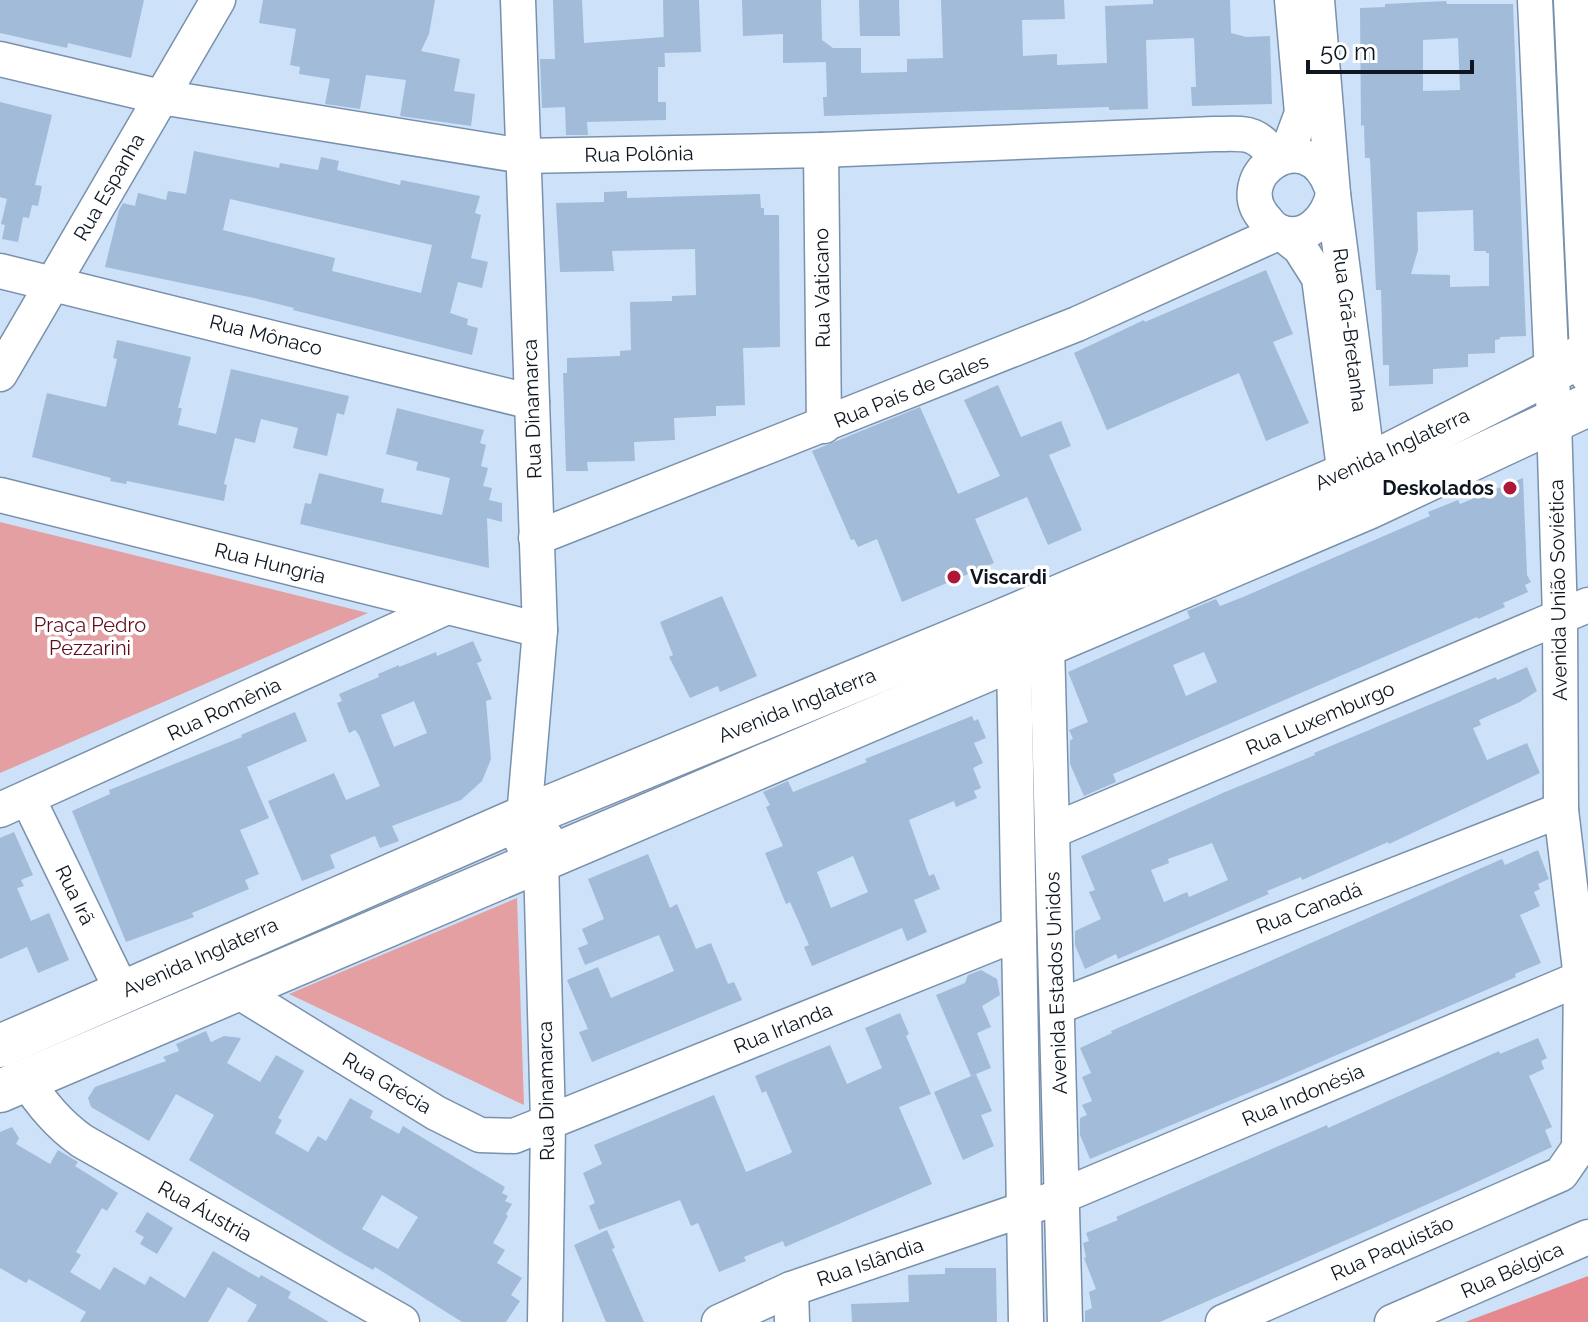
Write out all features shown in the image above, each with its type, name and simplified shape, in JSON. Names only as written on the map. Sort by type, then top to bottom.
[{"type":"main road","name":"Avenida Inglaterra","points":[[1360,489],[1578,363]]},
{"type":"main road","name":"Avenida Inglaterra","points":[[13,1085],[541,860],[1023,633],[1360,489],[1571,412]]},
{"type":"main road","name":"Avenida Inglaterra","points":[[0,1046],[524,817],[1023,633]]},
{"type":"street","name":"Rua Espanha","points":[[0,374],[218,0]]},
{"type":"street","name":"Rua Dinamarca","points":[[518,0],[540,630],[524,817],[520,830],[527,852],[541,860],[548,1123],[545,1322]]},
{"type":"street","points":[[1281,157],[1302,113],[1292,0]]},
{"type":"street","name":"Rua Grã-Bretanha","points":[[1317,0],[1360,489]]},
{"type":"street","name":"Avenida União Soviética","points":[[1535,0],[1578,363]]},
{"type":"street","name":"Avenida União Soviética","points":[[1561,1174],[1579,1148],[1581,978],[1561,810],[1574,611],[1571,412],[1578,363],[1571,0]]},
{"type":"street","name":"Rua Polônia","points":[[0,59],[161,97],[523,156],[821,150],[1247,134],[1262,140],[1281,157]]},
{"type":"street","name":"Rua Vaticano","points":[[821,150],[824,426]]},
{"type":"street","points":[[1281,157],[1305,157],[1314,161],[1322,168],[1332,190],[1327,213],[1313,228],[1303,232],[1280,232],[1262,216],[1256,204],[1258,177],[1266,166],[1281,157]]},
{"type":"street","name":"Rua Grã-Bretanha","points":[[1280,232],[1300,248],[1319,278],[1360,489]]},
{"type":"street","name":"Rua País de Gales","points":[[536,538],[1077,324],[1280,232]]},
{"type":"street","name":"Rua Mônaco","points":[[0,271],[532,402]]},
{"type":"street","name":"Rua Hungria","points":[[0,495],[540,630]]},
{"type":"street","points":[[368,643],[381,610],[379,590]]},
{"type":"street","name":"Rua Romênia","points":[[14,804],[447,607]]},
{"type":"street","name":"Rua Luxemburgo","points":[[1052,831],[1574,611]]},
{"type":"street","name":"Avenida Estados Unidos","points":[[1023,633],[1052,831],[1065,1322]]},
{"type":"street","name":"Avenida Estados Unidos","points":[[1023,633],[1019,933],[1026,1322]]},
{"type":"street","name":"Rua Irã","points":[[14,804],[122,991],[119,999],[122,1020],[143,1031]]},
{"type":"street","name":"Rua Canadá","points":[[1057,1007],[1561,810]]},
{"type":"street","name":"Rua Irlanda","points":[[548,1123],[1019,933]]},
{"type":"street","name":"Rua Indonésia","points":[[1024,1209],[1062,1196],[1581,978]]},
{"type":"street","name":"Rua Grécia","points":[[236,990],[436,1113],[480,1135],[514,1136],[548,1123]]},
{"type":"street","name":"Rua Áustria","points":[[13,1085],[41,1103],[63,1128],[82,1141],[402,1322]]},
{"type":"street","name":"Rua Paquistão","points":[[1223,1322],[1561,1174]]},
{"type":"street","name":"Rua Islândia","points":[[719,1322],[791,1306],[1024,1209]]},
{"type":"street","name":"Rua Bélgica","points":[[1392,1322],[1588,1237]]},
{"type":"green space","name":"Praça Pedro Pezzarini","points":[[0,522],[368,613],[0,773]]},
{"type":"green space","points":[[517,898],[524,1105],[289,994]]},
{"type":"shaded area","points":[[1588,1276],[1588,1322],[1465,1322]]},
{"type":"building","points":[[0,0],[144,0],[131,58],[68,43],[67,48],[0,33]]},
{"type":"building","points":[[263,0],[435,0],[429,34],[421,51],[460,59],[454,91],[475,94],[471,126],[400,116],[406,80],[366,75],[360,109],[325,104],[330,79],[299,74],[300,67],[290,65],[296,29],[259,23]]},
{"type":"building","points":[[553,0],[582,0],[584,43],[664,37],[665,67],[658,67],[658,102],[666,102],[666,120],[587,122],[588,135],[566,135],[565,107],[542,108],[540,59],[555,59]]},
{"type":"building","points":[[663,0],[699,0],[701,52],[664,53]]},
{"type":"building","points":[[742,0],[821,0],[822,40],[833,48],[861,48],[861,73],[907,72],[907,59],[943,58],[941,0],[1064,0],[1065,19],[1022,20],[1023,56],[1057,54],[1057,65],[1107,63],[1105,6],[1153,4],[1153,0],[1230,0],[1231,33],[1246,37],[1270,36],[1272,104],[1192,106],[1191,87],[1196,87],[1194,38],[1146,40],[1148,109],[1109,110],[1109,107],[824,116],[826,62],[783,63],[783,34],[743,36]]},
{"type":"building","points":[[859,0],[899,0],[900,36],[860,36]]},
{"type":"building","points":[[1446,1],[1447,4],[1513,4],[1526,336],[1500,337],[1495,340],[1495,353],[1468,354],[1468,367],[1433,369],[1433,384],[1389,386],[1389,365],[1383,365],[1381,290],[1376,290],[1370,158],[1365,158],[1364,125],[1361,126],[1360,8],[1385,7],[1385,4]],"holes":[[[1458,38],[1460,90],[1423,91],[1423,40]],[[1473,210],[1474,251],[1489,253],[1489,286],[1450,287],[1450,275],[1411,274],[1418,250],[1417,212]]]},
{"type":"building","points":[[0,102],[52,115],[35,185],[42,186],[38,206],[32,205],[29,218],[23,217],[18,242],[2,239],[5,225],[1,224],[7,199],[0,197]]},
{"type":"building","points":[[194,151],[279,168],[280,163],[318,170],[321,157],[339,161],[337,170],[400,185],[401,180],[480,196],[475,213],[481,215],[471,258],[488,262],[482,288],[458,282],[450,313],[468,319],[467,325],[478,328],[472,355],[254,298],[105,267],[123,203],[135,206],[138,193],[166,200],[168,191],[186,194]],"holes":[[[230,199],[432,245],[421,293],[332,271],[335,258],[223,230]]]},
{"type":"building","points":[[627,191],[627,198],[760,194],[764,215],[779,215],[780,347],[743,348],[745,405],[716,406],[716,416],[674,418],[675,440],[634,442],[635,461],[587,462],[588,471],[566,471],[563,373],[567,373],[567,358],[620,356],[620,351],[631,350],[630,302],[672,301],[672,296],[696,295],[695,249],[612,251],[614,271],[560,272],[556,203],[604,202],[604,192]]},
{"type":"building","points":[[1266,270],[1293,334],[1273,342],[1309,423],[1266,441],[1239,373],[1107,430],[1074,353],[1144,320]]},
{"type":"building","points":[[117,340],[191,357],[178,408],[182,408],[178,425],[216,434],[231,369],[349,396],[344,415],[337,413],[327,456],[293,448],[298,428],[261,419],[255,443],[235,438],[224,484],[227,485],[224,501],[127,481],[126,484],[110,481],[111,478],[32,457],[47,393],[106,407],[117,359],[113,358]]},
{"type":"building","points":[[998,385],[1021,437],[1061,421],[1071,446],[1049,455],[1082,530],[1048,545],[1027,497],[975,519],[994,563],[902,602],[877,539],[858,547],[854,539],[851,540],[812,451],[920,407],[958,494],[1000,476],[964,400]]},
{"type":"building","points":[[397,408],[484,430],[480,443],[486,445],[481,466],[488,468],[483,486],[492,488],[489,500],[502,503],[502,522],[487,518],[489,568],[300,524],[305,503],[311,504],[319,473],[384,489],[381,502],[442,515],[450,478],[416,470],[418,462],[386,454]]},
{"type":"building","points":[[1523,478],[1527,575],[1531,582],[1525,585],[1528,592],[1478,619],[1113,774],[1116,782],[1084,796],[1070,764],[1070,740],[1073,739],[1069,730],[1088,722],[1068,672],[1190,618],[1187,611],[1216,599],[1220,606],[1243,597],[1430,516],[1428,512],[1458,500],[1460,504]],"holes":[[[1204,652],[1217,682],[1186,696],[1173,665]]]},
{"type":"building","points":[[722,596],[757,676],[720,692],[718,686],[690,698],[669,657],[673,655],[660,622]]},
{"type":"building","points":[[473,641],[482,661],[477,663],[492,699],[486,701],[491,759],[482,781],[461,800],[392,826],[399,841],[380,848],[375,836],[370,838],[330,855],[335,868],[302,881],[268,801],[334,773],[346,800],[380,786],[359,735],[355,730],[349,733],[337,703],[342,701],[339,694],[399,665],[436,652],[437,656]],"holes":[[[414,701],[427,733],[394,747],[381,715]]]},
{"type":"building","points":[[1527,667],[1537,691],[1479,720],[1481,725],[1473,728],[1487,760],[1527,743],[1540,773],[1389,844],[1267,891],[1269,894],[1118,959],[1116,954],[1085,969],[1075,945],[1075,931],[1101,919],[1089,892],[1095,890],[1081,856],[1314,753],[1496,677],[1497,680]],"holes":[[[1212,843],[1228,880],[1189,897],[1187,892],[1164,902],[1151,870],[1169,863],[1168,859]]]},
{"type":"building","points":[[295,712],[307,741],[247,767],[269,818],[240,830],[259,874],[245,880],[249,889],[192,913],[194,917],[126,942],[72,811],[110,794],[109,790],[242,737]]},
{"type":"building","points":[[972,716],[974,721],[978,719],[986,738],[974,743],[983,763],[973,768],[981,788],[974,791],[977,798],[956,807],[954,801],[909,820],[929,876],[934,874],[940,889],[914,900],[927,932],[907,941],[902,928],[812,966],[804,947],[809,945],[790,902],[786,904],[765,853],[783,846],[763,792],[788,781],[793,792],[867,762],[865,759]],"holes":[[[853,856],[868,892],[831,908],[817,872]]]},
{"type":"building","points":[[14,832],[33,875],[21,880],[24,886],[17,888],[31,921],[49,913],[69,960],[38,973],[27,947],[0,959],[0,838]]},
{"type":"building","points":[[1538,850],[1549,879],[1538,884],[1540,889],[1534,892],[1540,906],[1520,915],[1541,963],[1515,974],[1516,977],[1277,1081],[1090,1159],[1080,1135],[1080,1118],[1087,1115],[1082,1105],[1092,1101],[1082,1077],[1091,1073],[1080,1048],[1111,1031],[1502,859],[1505,865]]},
{"type":"building","points":[[648,854],[670,908],[677,904],[696,949],[711,943],[728,984],[734,982],[742,1000],[592,1062],[579,1032],[588,1029],[567,980],[598,967],[611,998],[674,971],[659,935],[585,965],[578,948],[588,944],[582,929],[604,919],[588,879]]},
{"type":"building","points":[[981,970],[997,979],[1000,995],[982,1006],[991,1027],[977,1033],[991,1068],[971,1076],[936,995],[965,983],[968,975]]},
{"type":"building","points":[[900,1013],[909,1034],[906,1036],[931,1094],[899,1107],[932,1184],[785,1247],[783,1241],[744,1257],[746,1261],[719,1272],[698,1223],[691,1226],[680,1200],[599,1230],[589,1206],[595,1203],[583,1173],[602,1164],[594,1145],[714,1095],[746,1172],[789,1154],[792,1152],[766,1091],[762,1093],[755,1076],[830,1045],[847,1084],[882,1068],[865,1028]]},
{"type":"building","points":[[206,1031],[211,1042],[224,1036],[241,1038],[227,1063],[260,1082],[276,1055],[304,1071],[278,1118],[282,1120],[275,1133],[308,1152],[318,1136],[326,1141],[350,1098],[373,1111],[370,1118],[399,1134],[403,1126],[505,1187],[502,1193],[508,1196],[505,1201],[512,1204],[493,1243],[505,1250],[497,1263],[522,1278],[511,1295],[520,1301],[506,1322],[462,1322],[375,1267],[373,1270],[346,1255],[189,1160],[214,1115],[176,1094],[149,1141],[91,1107],[88,1098],[95,1087],[166,1061],[163,1057],[179,1051],[176,1044]],"holes":[[[382,1195],[418,1217],[398,1249],[362,1229]]]},
{"type":"building","points":[[1538,1038],[1547,1058],[1541,1061],[1544,1069],[1529,1076],[1552,1127],[1545,1130],[1552,1147],[1160,1322],[1085,1322],[1085,1311],[1092,1308],[1089,1292],[1096,1289],[1084,1258],[1083,1243],[1089,1241],[1086,1233],[1327,1125],[1328,1128],[1499,1051],[1500,1054]]},
{"type":"building","points":[[976,1074],[992,1111],[981,1115],[994,1146],[963,1160],[934,1092]]},
{"type":"building","points":[[12,1127],[19,1138],[16,1144],[50,1164],[58,1150],[78,1162],[75,1166],[118,1193],[107,1211],[102,1208],[76,1252],[81,1255],[70,1272],[100,1290],[114,1267],[145,1285],[150,1276],[185,1298],[213,1251],[259,1278],[261,1275],[291,1292],[288,1298],[329,1322],[247,1322],[257,1305],[228,1287],[208,1322],[80,1322],[86,1312],[29,1279],[26,1283],[0,1268],[0,1132]]},
{"type":"building","points":[[147,1212],[173,1228],[157,1254],[140,1244],[144,1237],[135,1232]]},
{"type":"building","points":[[607,1230],[615,1248],[612,1249],[644,1322],[606,1322],[574,1245]]},
{"type":"building","points":[[945,1268],[996,1268],[997,1322],[852,1322],[851,1304],[909,1302],[908,1275],[945,1274]]},
{"type":"place","name":"Deskolados","points":[[1510,488]]},
{"type":"place","name":"Viscardi","points":[[954,577]]}]
